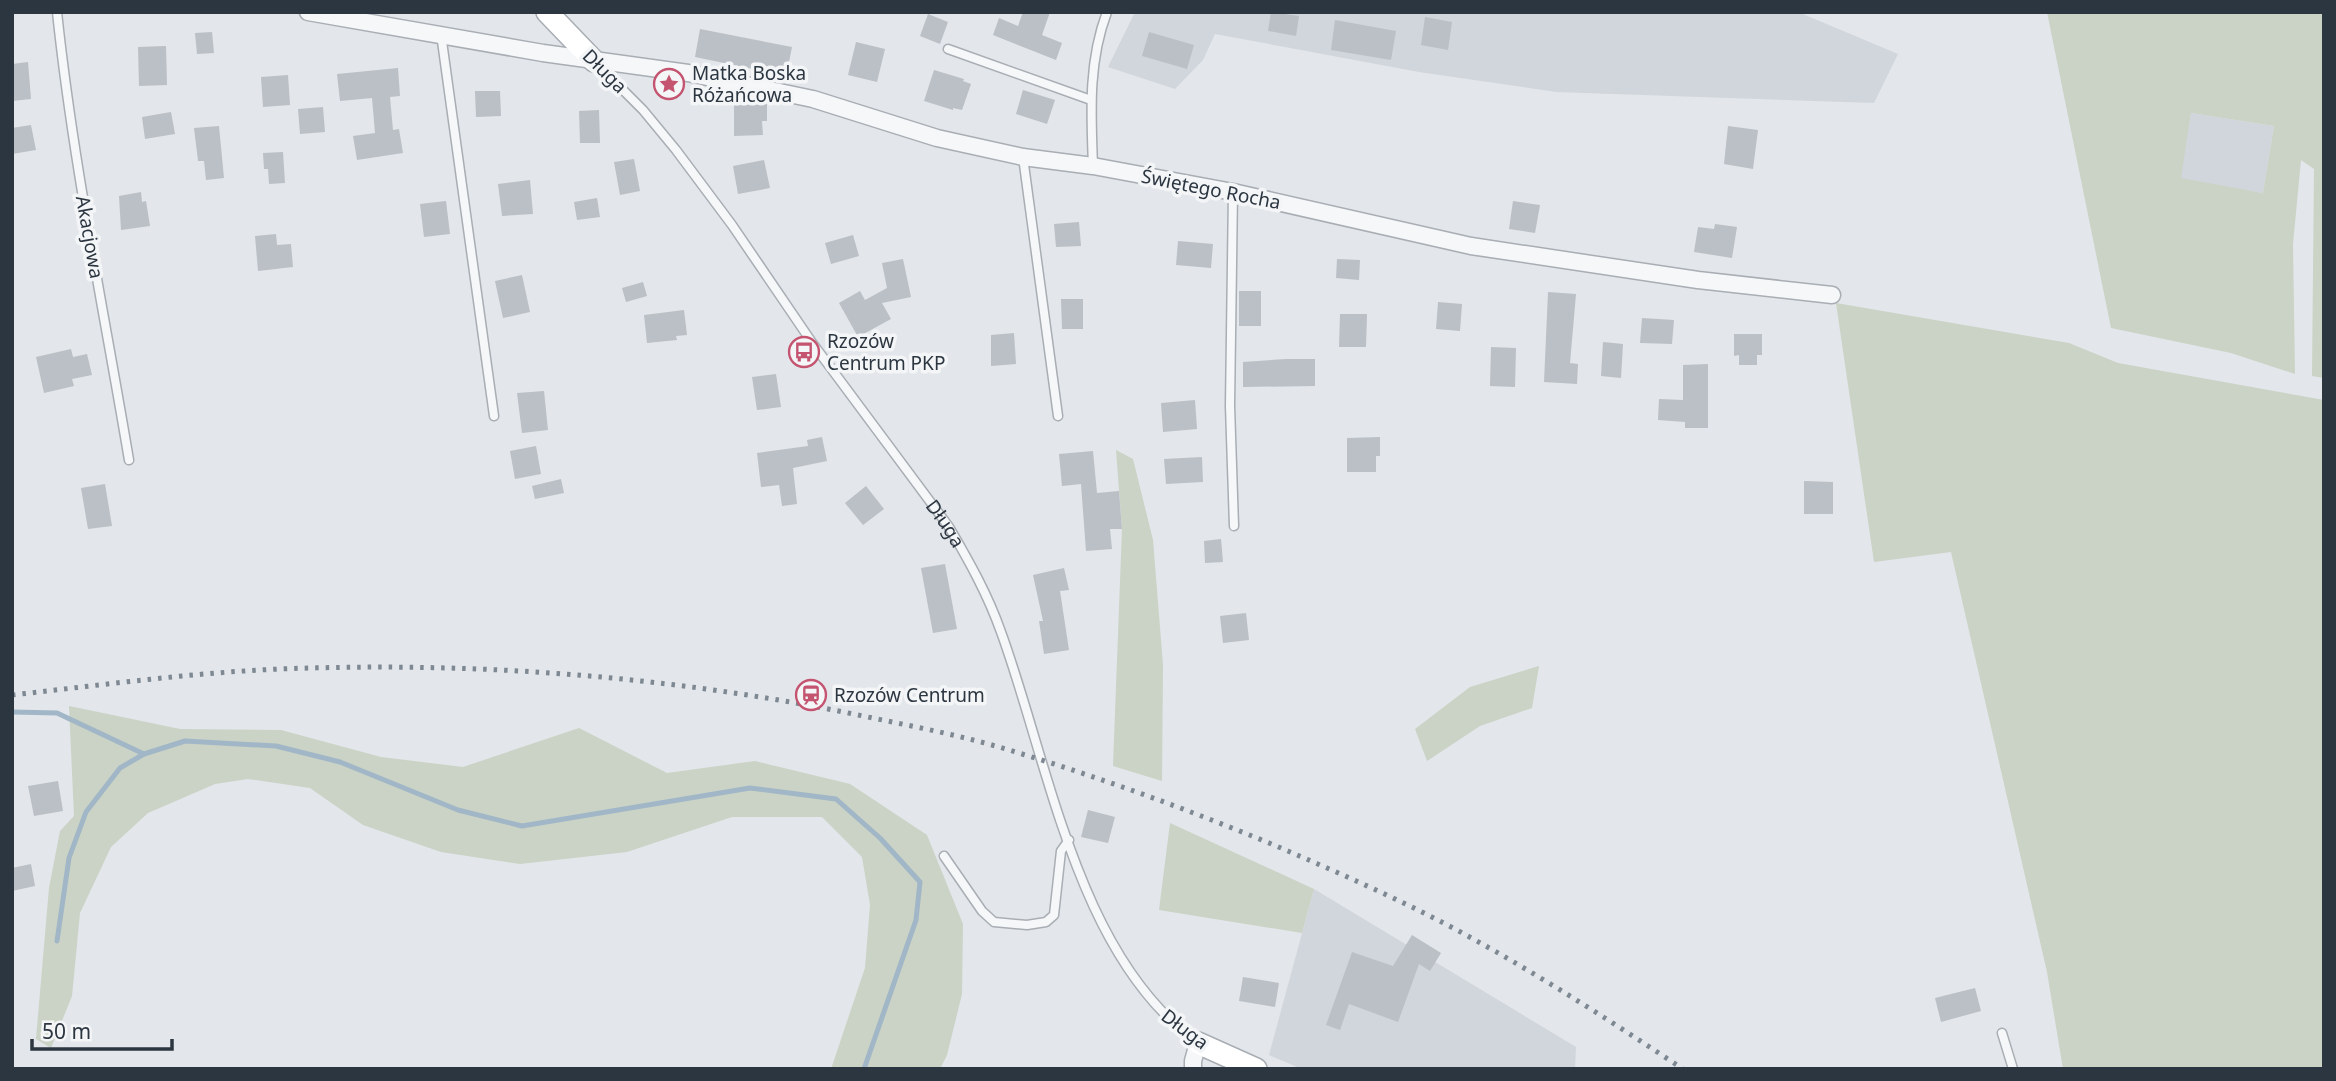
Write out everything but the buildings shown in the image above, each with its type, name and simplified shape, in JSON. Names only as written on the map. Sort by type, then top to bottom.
[{"type":"street","points":[[307,12],[594,61]]},
{"type":"street","name":"Długa","points":[[547,12],[594,61]]},
{"type":"street","name":"Świętego Rocha","points":[[594,61],[688,73],[813,99],[905,130],[1023,157],[1093,166],[1233,192],[1471,246],[1698,280],[1832,295]]},
{"type":"street","points":[[1193,1069],[1198,1042]]},
{"type":"street","name":"Długa","points":[[1198,1042],[1256,1069]]},
{"type":"lane","name":"Akacjowa","points":[[57,12],[64,76],[88,229],[129,460]]},
{"type":"lane","points":[[1093,166],[1091,100],[1094,58],[1098,35],[1107,12]]},
{"type":"lane","points":[[441,34],[494,416]]},
{"type":"lane","points":[[948,49],[1091,100]]},
{"type":"lane","name":"Długa","points":[[594,61],[643,110],[676,150],[732,225],[813,344],[949,527],[967,558],[1000,629],[1079,873],[1105,926],[1138,983],[1161,1013],[1198,1042]]},
{"type":"lane","points":[[1023,157],[1058,416]]},
{"type":"lane","points":[[1233,192],[1230,418],[1234,526]]},
{"type":"lane","points":[[944,856],[982,911],[994,922],[1027,925],[1046,922],[1054,915],[1061,851],[1069,840]]},
{"type":"lane","points":[[2002,1033],[2013,1069]]},
{"type":"shaded area","points":[[1135,12],[1798,12],[1898,54],[1874,103],[1556,92],[1419,72],[1215,34],[1203,60],[1175,89],[1108,67]]},
{"type":"shaded area","points":[[2191,113],[2274,126],[2263,193],[2180,179]]},
{"type":"shaded area","points":[[1314,889],[1576,1047],[1575,1069],[1302,1069],[1269,1055]]},
{"type":"green space","points":[[2047,12],[2324,12],[2324,378],[2312,376],[2314,169],[2301,160],[2293,244],[2295,374],[2231,353],[2111,328]],"holes":[[[2191,113],[2274,126],[2263,193],[2181,178]]]},
{"type":"green space","points":[[1836,303],[2069,343],[2118,363],[2324,400],[2324,1069],[2063,1069],[2047,972],[1951,552],[1874,562]]},
{"type":"green space","points":[[1116,450],[1133,459],[1153,540],[1163,665],[1162,781],[1113,766],[1122,529]]},
{"type":"green space","points":[[1539,666],[1532,708],[1480,726],[1427,761],[1415,729],[1470,687]]},
{"type":"green space","points":[[69,706],[180,729],[281,730],[381,757],[463,767],[579,728],[667,773],[755,761],[850,784],[927,835],[963,924],[962,994],[947,1055],[940,1069],[831,1069],[865,968],[870,905],[862,857],[822,817],[732,817],[627,852],[520,864],[441,852],[363,825],[310,788],[248,779],[215,784],[148,813],[111,847],[80,913],[72,996],[51,1048],[36,1039],[49,888],[60,831],[74,816]]},
{"type":"green space","points":[[1170,823],[1314,889],[1302,933],[1159,910]]},
{"type":"waterway","points":[[12,712],[57,713],[144,754],[185,741],[276,746],[340,762],[458,810],[522,826],[750,788],[836,799],[880,838],[920,882],[916,920],[864,1069]]},
{"type":"waterway","points":[[57,941],[69,858],[86,812],[120,768],[144,754]]},
{"type":"railway","points":[[12,695],[236,672],[311,668],[450,668],[588,676],[726,692],[944,733],[992,745],[1134,791],[1274,845],[1371,888],[1443,923],[1522,967],[1683,1069]]},
{"type":"place","name":"Matka Boska Różańcowa","points":[[669,84]]},
{"type":"place","name":"Rzozów Centrum PKP","points":[[804,352]]},
{"type":"place","name":"Rzozów Centrum","points":[[811,695]]}]
